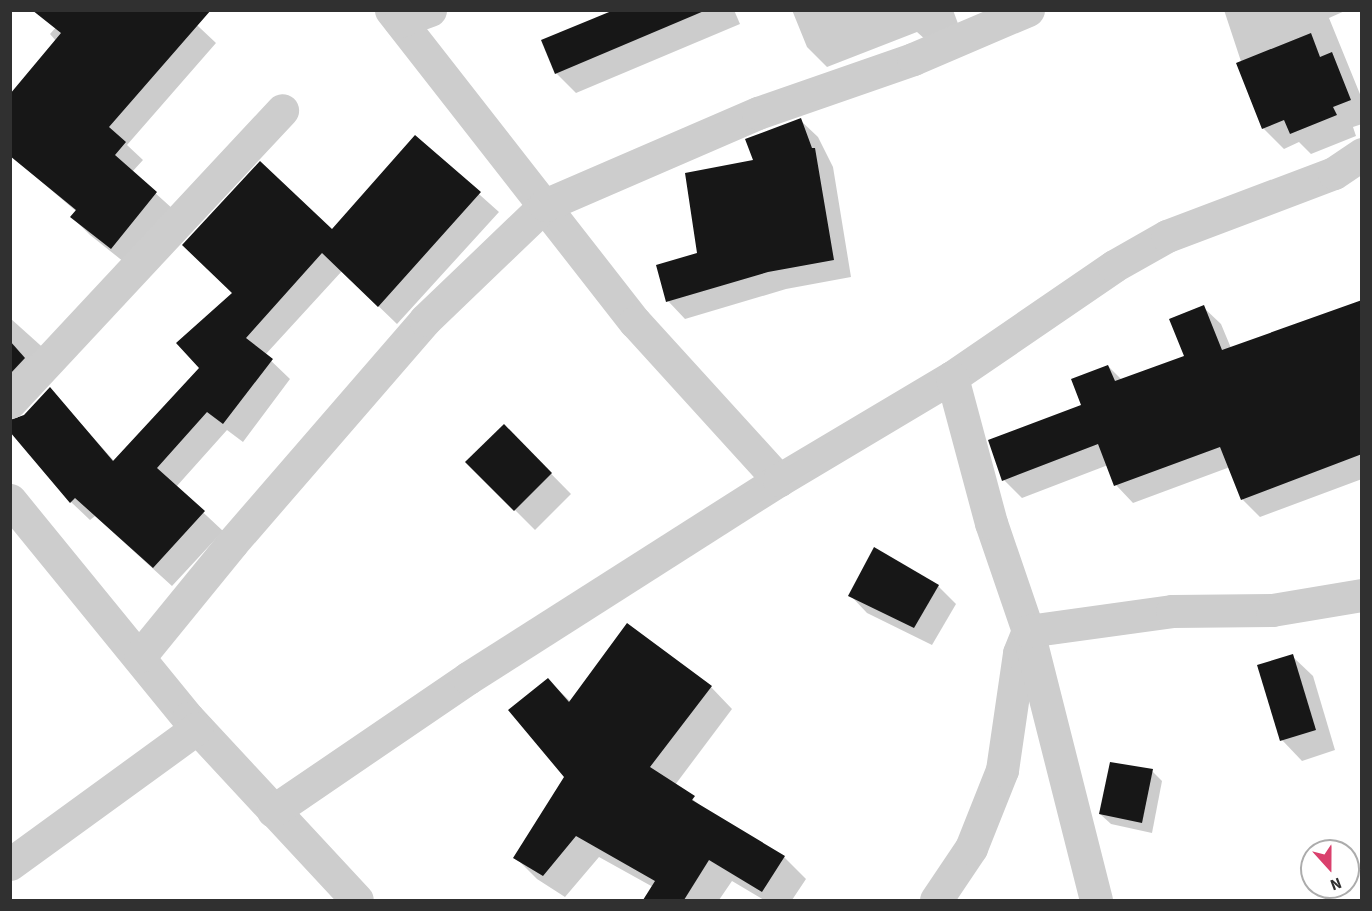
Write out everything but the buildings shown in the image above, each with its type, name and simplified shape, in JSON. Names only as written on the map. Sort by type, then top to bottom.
[{"type":"street","points":[[140,656],[232,543],[425,320],[545,205],[758,113],[913,59],[1028,10]]},
{"type":"street","points":[[407,14],[545,205],[635,322],[779,480]]},
{"type":"street","points":[[10,402],[282,110]]},
{"type":"street","points":[[273,811],[468,678],[779,480],[952,377],[1114,266],[1167,236],[1334,173],[1362,154]]},
{"type":"street","points":[[952,377],[991,523],[1028,631],[1096,900]]},
{"type":"street","points":[[10,500],[197,728],[357,900]]},
{"type":"street","points":[[1028,631],[1172,611],[1272,610],[1362,595]]},
{"type":"street","points":[[936,900],[971,848],[1002,770],[1019,653],[1028,631]]},
{"type":"street","points":[[10,864],[197,728]]}]
